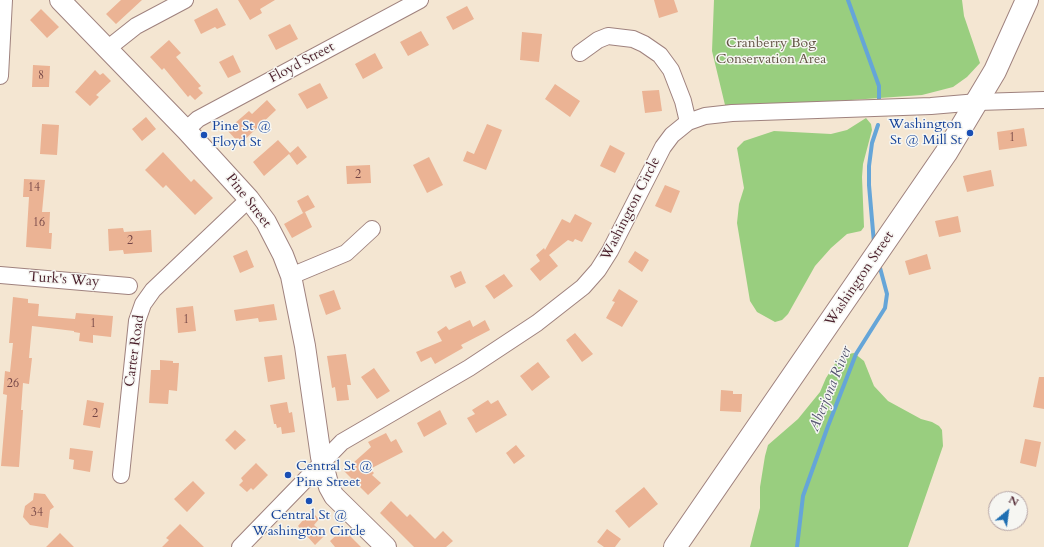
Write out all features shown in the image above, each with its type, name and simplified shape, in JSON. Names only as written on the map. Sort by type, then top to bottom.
[{"type":"main road","name":"Washington Street","points":[[674,547],[946,153],[978,102],[1004,54],[1027,0]]},
{"type":"street","name":"Pine Street","points":[[60,0],[186,130],[249,199],[272,233],[291,276],[305,346],[322,462]]},
{"type":"street","points":[[108,49],[136,26],[185,0]]},
{"type":"street","name":"Floyd Street","points":[[186,130],[198,119],[420,0]]},
{"type":"street","points":[[0,76],[3,2]]},
{"type":"street","points":[[580,53],[593,42],[608,36],[633,39],[644,44],[660,55],[671,70],[683,102],[688,122]]},
{"type":"street","name":"Washington Circle","points":[[240,547],[346,439],[469,368],[537,323],[583,287],[598,270],[610,251],[664,147],[672,135],[688,122],[705,116],[732,113],[931,106],[978,102],[1044,100]]},
{"type":"street","name":"Carter Road","points":[[121,475],[136,327],[143,304],[153,290],[249,199]]},
{"type":"street","points":[[291,276],[346,253],[372,229]]},
{"type":"street","name":"Turk's Way","points":[[0,275],[128,286]]},
{"type":"street","points":[[322,462],[329,487],[333,494],[386,547]]},
{"type":"green space","name":"Cranberry Bog Conservation Area","points":[[714,0],[962,0],[964,16],[980,63],[967,77],[953,87],[922,95],[795,104],[725,105],[712,51]]},
{"type":"green space","points":[[866,118],[871,124],[872,130],[863,164],[862,177],[864,227],[861,231],[847,234],[831,248],[815,266],[788,314],[782,320],[775,322],[757,312],[750,301],[737,223],[739,204],[744,188],[737,148],[744,141],[774,131],[831,134],[847,130]]},
{"type":"green space","points":[[854,353],[864,361],[874,386],[888,401],[921,419],[932,422],[939,426],[942,430],[943,446],[908,547],[750,547],[760,508],[760,487],[768,445],[798,419],[820,392],[826,378],[838,359],[843,355]]},
{"type":"building","points":[[121,0],[142,0],[116,24],[106,14]]},
{"type":"building","points":[[238,0],[275,0],[260,9],[262,13],[250,20]]},
{"type":"building","points":[[654,0],[674,0],[678,12],[659,18]]},
{"type":"building","points":[[467,6],[474,19],[453,30],[446,17]]},
{"type":"building","points":[[217,8],[226,25],[217,29],[215,27],[201,34],[194,20]]},
{"type":"building","points":[[41,9],[59,27],[47,38],[30,20]]},
{"type":"building","points":[[290,24],[298,39],[276,50],[268,35]]},
{"type":"building","points":[[421,31],[429,45],[408,56],[400,42]]},
{"type":"building","points":[[522,32],[542,34],[539,62],[520,60]]},
{"type":"building","points":[[169,40],[181,53],[176,57],[201,86],[198,88],[203,93],[195,100],[190,95],[188,97],[164,68],[162,70],[150,57]]},
{"type":"building","points":[[375,53],[383,68],[363,79],[355,64]]},
{"type":"building","points":[[233,55],[241,72],[228,78],[219,62]]},
{"type":"building","points":[[33,65],[50,66],[49,87],[32,87]]},
{"type":"building","points":[[95,70],[100,75],[103,73],[111,81],[96,95],[99,97],[90,106],[75,92]]},
{"type":"building","points":[[320,83],[328,98],[307,109],[298,94]]},
{"type":"building","points":[[555,84],[580,101],[570,117],[545,99]]},
{"type":"building","points":[[659,90],[662,111],[645,113],[642,91]]},
{"type":"building","points":[[267,100],[276,110],[240,144],[227,130],[249,111],[252,114]]},
{"type":"building","points":[[146,117],[156,129],[142,141],[132,129]]},
{"type":"building","points":[[42,124],[59,125],[57,155],[40,154]]},
{"type":"building","points":[[487,124],[502,130],[486,170],[463,161],[467,151],[474,154]]},
{"type":"building","points":[[1024,128],[1027,146],[999,150],[997,132]]},
{"type":"building","points":[[278,140],[290,153],[298,146],[307,157],[297,165],[289,154],[264,176],[253,162]]},
{"type":"building","points":[[610,145],[625,153],[615,173],[600,166]]},
{"type":"building","points":[[163,152],[191,182],[194,179],[213,198],[195,215],[166,185],[163,188],[145,170]]},
{"type":"building","points":[[429,157],[443,185],[427,193],[413,165]]},
{"type":"building","points":[[370,165],[371,183],[347,184],[346,166]]},
{"type":"building","points":[[991,170],[994,186],[967,192],[963,176]]},
{"type":"building","points":[[24,179],[45,180],[42,212],[50,212],[49,233],[52,233],[51,249],[26,247],[29,197],[23,197]]},
{"type":"building","points":[[665,185],[680,191],[671,213],[655,206]]},
{"type":"building","points":[[308,195],[315,207],[303,213],[297,201]]},
{"type":"building","points":[[305,212],[312,227],[292,238],[284,224]]},
{"type":"building","points":[[575,214],[592,223],[582,242],[575,239],[573,242],[568,240],[549,255],[558,266],[540,281],[530,269],[540,261],[536,255],[544,248],[545,250],[562,219],[570,223]]},
{"type":"building","points":[[958,216],[961,232],[939,237],[935,221]]},
{"type":"building","points":[[123,228],[124,232],[151,230],[152,252],[124,254],[123,250],[109,251],[108,229]]},
{"type":"building","points":[[247,250],[254,267],[240,273],[233,256]]},
{"type":"building","points":[[635,251],[649,260],[642,272],[628,262]]},
{"type":"building","points":[[927,254],[931,269],[909,275],[905,261]]},
{"type":"building","points":[[461,271],[466,283],[455,288],[450,276]]},
{"type":"building","points":[[504,274],[513,286],[494,299],[485,286]]},
{"type":"building","points":[[619,289],[638,301],[622,327],[606,318],[615,302],[612,301]]},
{"type":"building","points":[[334,290],[341,309],[326,315],[319,295]]},
{"type":"building","points":[[13,297],[28,299],[28,303],[39,304],[38,316],[75,319],[76,313],[113,316],[111,337],[93,335],[93,343],[79,341],[80,333],[74,331],[32,326],[29,358],[32,358],[29,384],[23,383],[21,410],[23,410],[19,467],[1,466],[7,395],[3,394],[5,371],[10,372],[13,343],[9,343]]},
{"type":"building","points":[[274,304],[277,320],[259,322],[258,318],[236,321],[234,310]]},
{"type":"building","points":[[193,306],[196,331],[178,333],[176,308]]},
{"type":"building","points":[[470,320],[473,327],[485,320],[490,330],[461,345],[463,348],[435,364],[431,357],[421,362],[416,352],[442,341],[437,332],[446,326],[449,330]]},
{"type":"building","points":[[575,333],[593,354],[582,362],[566,340]]},
{"type":"building","points":[[346,354],[351,385],[347,385],[349,400],[337,401],[335,387],[332,388],[327,356]]},
{"type":"building","points":[[282,355],[285,379],[268,382],[264,357]]},
{"type":"building","points":[[160,360],[179,363],[177,391],[169,390],[168,404],[149,403],[151,370],[160,370]]},
{"type":"building","points":[[538,362],[550,377],[532,391],[520,376]]},
{"type":"building","points":[[374,368],[390,391],[377,399],[361,377]]},
{"type":"building","points":[[1039,377],[1044,377],[1044,409],[1033,407]]},
{"type":"building","points":[[721,390],[733,391],[733,394],[742,394],[741,412],[720,411]]},
{"type":"building","points":[[87,400],[104,403],[100,428],[83,425]]},
{"type":"building","points":[[488,400],[491,404],[498,400],[507,415],[476,433],[467,418],[475,414],[472,410]]},
{"type":"building","points":[[287,402],[289,413],[292,412],[295,432],[282,434],[281,427],[277,428],[276,424],[274,424],[270,405]]},
{"type":"building","points":[[440,410],[447,424],[424,437],[417,423]]},
{"type":"building","points":[[235,430],[246,440],[235,450],[225,440]]},
{"type":"building","points":[[386,433],[391,442],[396,439],[403,452],[370,469],[374,473],[372,475],[381,483],[368,495],[344,471],[371,447],[368,442]]},
{"type":"building","points":[[1025,439],[1041,442],[1036,467],[1020,463]]},
{"type":"building","points":[[516,445],[525,456],[514,464],[506,453]]},
{"type":"building","points":[[70,448],[93,451],[90,472],[73,469],[74,460],[69,459]]},
{"type":"building","points":[[256,463],[268,475],[253,490],[251,488],[247,492],[239,485],[243,481],[241,478]]},
{"type":"building","points":[[193,481],[205,493],[187,512],[174,499]]},
{"type":"building","points":[[644,487],[658,504],[629,528],[615,511]]},
{"type":"building","points":[[34,493],[45,494],[54,507],[50,510],[48,528],[30,525],[23,517],[25,506],[33,500]]},
{"type":"building","points":[[391,501],[407,517],[410,514],[435,539],[443,531],[453,541],[446,547],[414,547],[380,513]]},
{"type":"building","points":[[311,511],[319,519],[314,525],[325,535],[315,545],[298,526]]},
{"type":"building","points":[[180,524],[204,547],[162,547],[169,540],[166,538]]},
{"type":"building","points":[[343,529],[361,547],[335,547],[330,541]]},
{"type":"building","points":[[607,529],[621,539],[615,547],[604,547],[597,542]]},
{"type":"building","points":[[60,533],[74,547],[46,547]]},
{"type":"waterway","name":"Aberjona River","points":[[848,0],[879,86],[879,101]]},
{"type":"waterway","name":"Aberjona River","points":[[874,243],[869,185],[869,166],[872,143],[878,125]]},
{"type":"waterway","name":"Aberjona River","points":[[797,547],[803,496],[828,426],[856,354],[885,308],[887,294],[879,264]]},
{"type":"place","name":"Washington St @ Mill St","points":[[970,133]]},
{"type":"place","name":"Pine St @ Floyd St","points":[[204,135]]},
{"type":"place","name":"Central St @ Pine Street","points":[[288,475]]},
{"type":"place","name":"Central St @ Washington Circle","points":[[309,501]]}]
